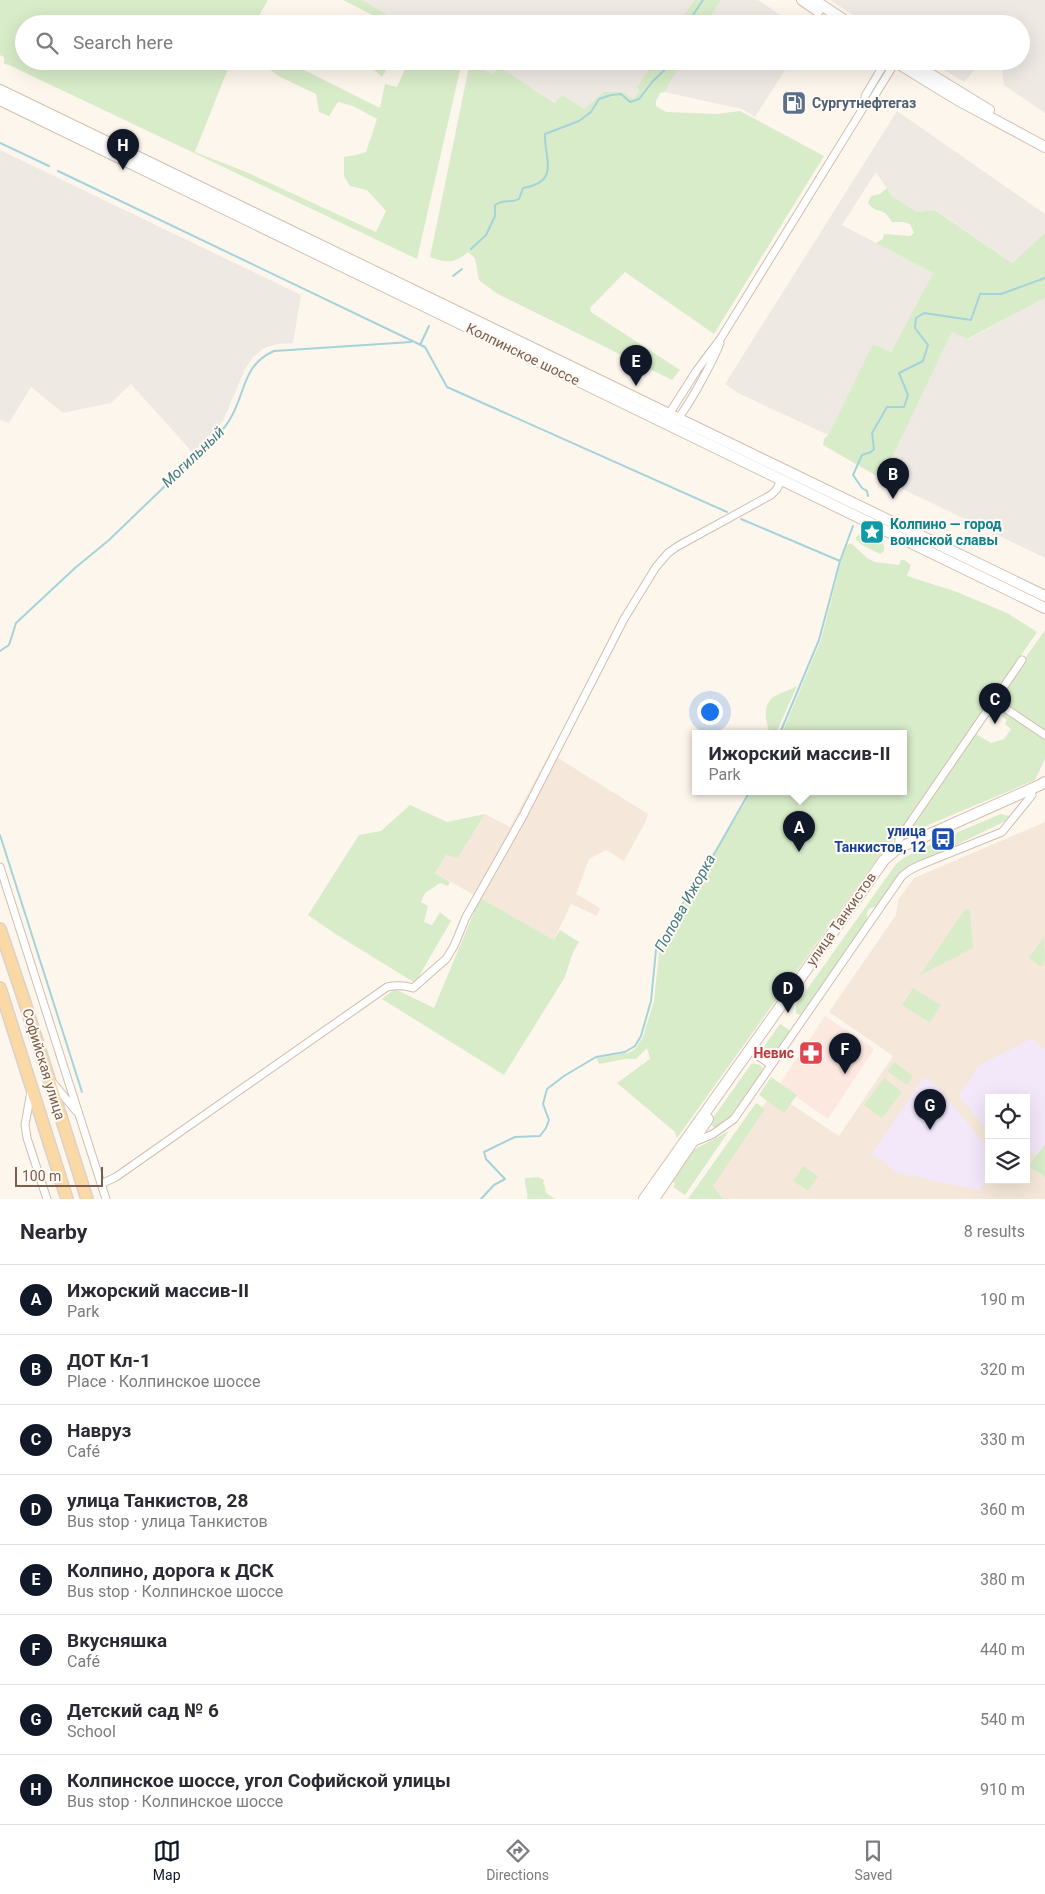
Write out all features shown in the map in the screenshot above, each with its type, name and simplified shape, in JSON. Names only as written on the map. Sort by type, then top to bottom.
[{"type":"main road","points":[[802,0],[824,15]]},
{"type":"main road","points":[[814,0],[836,15]]},
{"type":"main road","points":[[907,70],[1045,148]]},
{"type":"main road","points":[[924,70],[984,107],[1045,140]]},
{"type":"main road","name":"Колпинское шоссе","points":[[0,90],[1045,596]]},
{"type":"main road","name":"Колпинское шоссе","points":[[0,100],[1045,608]]},
{"type":"main road","name":"улица Танкистов","points":[[654,1199],[694,1142],[752,1051],[770,1017],[875,871],[888,856],[898,848],[1045,782]]},
{"type":"main road","name":"улица Танкистов","points":[[644,1199],[891,861],[912,848],[1045,789]]},
{"type":"main road","name":"Софийская улица","points":[[0,930],[87,1199]]},
{"type":"main road","points":[[2,993],[4,994],[9,990],[16,992],[24,1000]]},
{"type":"main road","name":"Софийская улица","points":[[2,993],[67,1199]]},
{"type":"street","points":[[668,426],[697,370],[722,338],[865,105],[872,100],[889,70]]},
{"type":"street","points":[[101,1184],[116,1177],[387,987],[396,985],[413,988],[446,959],[454,946],[466,917],[523,816],[624,619],[656,567],[668,553],[678,546],[772,495],[781,480]]},
{"type":"street","points":[[898,848],[899,839],[1022,660]]},
{"type":"street","points":[[993,700],[1045,735]]},
{"type":"street","points":[[694,1142],[713,1134],[734,1119],[902,876],[910,870],[1002,832],[1032,796]]},
{"type":"street","points":[[0,866],[106,1199]]},
{"type":"street","points":[[752,1051],[771,1065]]},
{"type":"street","points":[[49,1079],[81,1118]]},
{"type":"street","points":[[31,1089],[26,1114],[26,1132],[47,1199]]},
{"type":"shaded area","points":[[362,0],[694,0],[684,15],[388,15]]},
{"type":"shaded area","points":[[721,0],[758,0],[780,15],[712,15]]},
{"type":"shaded area","points":[[830,0],[1045,0],[1045,113],[1004,85],[1002,70],[1030,70],[1030,15],[853,15]]},
{"type":"shaded area","points":[[485,70],[497,70],[492,74]]},
{"type":"shaded area","points":[[502,70],[648,70],[637,87],[639,91],[634,99],[588,106],[584,109],[562,96],[556,103]]},
{"type":"shaded area","points":[[677,70],[785,70],[755,117],[742,109],[664,92]]},
{"type":"shaded area","points":[[944,70],[974,70],[964,82]]},
{"type":"shaded area","points":[[897,111],[1045,214],[1045,233],[1012,263],[936,210],[917,212],[892,196],[876,172],[842,225],[933,273],[891,352],[873,344],[828,435],[738,393],[725,384]]},
{"type":"shaded area","points":[[0,150],[301,295],[293,343],[277,344],[264,348],[253,357],[245,369],[223,421],[193,453],[131,384],[111,403],[63,413],[31,387],[9,423],[0,420]]},
{"type":"shaded area","points":[[1045,298],[1045,558],[882,479],[952,332],[968,339]]},
{"type":"shaded area","points":[[549,754],[648,814],[624,861],[606,850],[589,859],[576,894],[600,908],[597,916],[571,904],[554,940],[435,873],[446,855],[458,858],[485,814],[510,827]]},
{"type":"shaded area","points":[[1045,822],[1045,1199],[700,1199],[773,1092],[839,1136],[893,1056],[829,1012],[896,915],[898,900],[914,878]]},
{"type":"shaded area","points":[[825,1016],[874,1049],[828,1119],[779,1085]]},
{"type":"shaded area","points":[[1031,1039],[1045,1049],[1045,1144],[1037,1155],[1030,1151],[1030,1094],[985,1094],[985,1128],[959,1095],[980,1065]]},
{"type":"shaded area","points":[[924,1077],[936,1085],[985,1145],[985,1182],[979,1190],[899,1173],[872,1154]]},
{"type":"green space","points":[[0,0],[268,0],[259,15],[15,15],[15,68],[4,64],[4,57],[0,55]]},
{"type":"green space","points":[[343,0],[362,0],[388,15],[372,15]]},
{"type":"green space","points":[[694,0],[721,0],[712,15],[684,15]]},
{"type":"green space","points":[[20,70],[227,70],[195,152],[246,172],[376,232],[386,211],[367,190],[350,186],[344,176],[344,157],[366,152],[377,119],[353,106],[338,102],[329,116],[319,112],[316,94],[280,77],[270,70],[304,70],[380,108],[385,84],[397,87],[405,70],[460,70],[417,259]]},
{"type":"green space","points":[[373,70],[386,70],[382,77]]},
{"type":"green space","points":[[468,70],[485,70],[492,74],[496,70],[504,70],[555,103],[562,95],[584,109],[604,92],[622,92],[634,99],[639,91],[637,87],[648,70],[677,70],[656,101],[656,106],[666,112],[716,114],[740,111],[824,156],[714,334],[625,272],[590,308],[591,312],[680,370],[672,380],[496,293],[479,280],[475,258],[468,252],[459,259],[450,261],[430,257]]},
{"type":"green space","points":[[887,188],[892,196],[917,212],[935,210],[1012,263],[1045,233],[1045,298],[967,339],[952,332],[882,479],[823,445],[824,439],[828,435],[873,344],[891,352],[933,273],[876,243],[883,239],[884,234],[910,236],[914,233],[910,224],[892,222],[885,213],[874,209],[868,203],[871,196],[880,194]]},
{"type":"green space","points":[[859,534],[873,543],[876,539],[880,541],[884,551],[880,554],[862,545],[855,539]]},
{"type":"green space","points":[[851,543],[867,558],[875,562],[899,565],[901,560],[904,560],[911,565],[907,576],[957,592],[1007,613],[1037,632],[904,827],[880,855],[677,1138],[675,1132],[617,1083],[650,1059],[647,1048],[636,1059],[599,1064],[597,1058],[628,1053],[635,1049],[643,1037],[654,1001],[659,952],[676,918],[750,795],[907,795],[907,730],[783,730],[821,640],[847,545]]},
{"type":"green space","points":[[1045,630],[1045,731],[997,698]]},
{"type":"green space","points":[[797,686],[777,730],[769,730],[766,708],[775,696]]},
{"type":"green space","points":[[999,706],[1045,737],[1045,759],[1035,780],[902,836],[974,733],[991,743],[1004,739],[1011,729],[1005,724],[1007,720],[995,712],[990,718],[985,714],[990,707]]},
{"type":"green space","points":[[410,805],[447,822],[485,814],[458,858],[446,855],[435,873],[450,882],[448,886],[440,883],[425,893],[421,902],[428,906],[424,922],[432,925],[440,912],[451,921],[415,983],[308,915],[359,835],[381,831]]},
{"type":"green space","points":[[1001,814],[1009,816],[1004,822],[912,866],[879,907],[870,908],[867,912],[867,922],[801,1016],[796,1013],[796,1005],[896,864],[905,857],[929,845],[944,845],[958,832]]},
{"type":"green space","points":[[480,898],[554,940],[560,930],[579,942],[573,952],[565,977],[504,1075],[382,999],[395,989],[434,1008]]},
{"type":"green space","points":[[966,908],[970,911],[973,948],[920,975]]},
{"type":"green space","points":[[1044,936],[1045,961],[1041,967],[1029,958]]},
{"type":"green space","points":[[913,988],[941,1005],[930,1023],[902,1005]]},
{"type":"green space","points":[[780,1024],[791,1031],[774,1056],[770,1058],[764,1053],[763,1048]]},
{"type":"green space","points":[[894,1062],[913,1076],[907,1085],[887,1071]]},
{"type":"green space","points":[[752,1063],[760,1065],[764,1070],[729,1118],[716,1128],[713,1127],[710,1122]]},
{"type":"green space","points":[[771,1077],[797,1095],[784,1113],[759,1095]]},
{"type":"green space","points":[[884,1078],[902,1092],[882,1118],[864,1105]]},
{"type":"green space","points":[[756,1103],[765,1109],[713,1186],[723,1199],[688,1199]]},
{"type":"green space","points":[[729,1131],[685,1195],[673,1187],[675,1184],[672,1181],[693,1150]]},
{"type":"green space","points":[[1045,1144],[1045,1177],[1030,1167]]},
{"type":"green space","points":[[803,1166],[818,1176],[808,1191],[793,1181]]},
{"type":"green space","points":[[538,1177],[544,1180],[543,1184],[546,1193],[555,1199],[527,1199],[525,1178]]},
{"type":"waterway","name":"Могильный","points":[[693,15],[703,0]]},
{"type":"waterway","name":"Могильный","points":[[471,249],[486,235],[495,216],[495,205],[519,199],[523,188],[535,185],[546,175],[548,161],[545,134],[579,121],[591,112],[599,99],[621,94],[630,102],[639,99],[665,70]]},
{"type":"waterway","points":[[0,143],[49,166]]},
{"type":"waterway","points":[[58,171],[425,347],[447,387],[727,512]]},
{"type":"waterway","points":[[453,276],[462,269]]},
{"type":"waterway","name":"Попова Ижорка","points":[[868,496],[867,491],[862,488],[853,475],[862,455],[874,449],[872,433],[887,407],[904,407],[908,395],[899,373],[923,361],[928,345],[915,328],[916,318],[924,313],[971,320],[980,294],[1001,294],[1045,278]]},
{"type":"waterway","points":[[420,345],[429,326]]},
{"type":"waterway","name":"Могильный","points":[[0,651],[9,645],[16,623],[75,568],[109,540],[218,435],[235,409],[250,372],[264,357],[274,351],[411,342]]},
{"type":"waterway","points":[[741,519],[840,561]]},
{"type":"waterway","name":"Попова Ижорка","points":[[781,730],[819,640],[840,561],[853,526]]},
{"type":"waterway","name":"Попова Ижорка","points":[[481,1199],[494,1185],[505,1179],[486,1159],[484,1152],[515,1137],[540,1136],[549,1120],[543,1104],[547,1089],[564,1076],[596,1057],[625,1052],[635,1046],[641,1036],[651,1001],[656,950],[748,795]]},
{"type":"waterway","points":[[0,835],[82,1092]]},
{"type":"place","name":"Сургутнефтегаз","points":[[794,103]]},
{"type":"place","name":"Колпинское шоссе, угол Софийской улицы","points":[[123,170]]},
{"type":"place","name":"Колпино, дорога к ДСК","points":[[636,386]]},
{"type":"place","name":"ДОТ Кл-1","points":[[893,499]]},
{"type":"place","name":"Колпино — город воинской славы","points":[[872,532]]},
{"type":"place","name":"Навруз","points":[[995,724]]},
{"type":"place","name":"улица Танкистов, 12","points":[[943,839]]},
{"type":"place","name":"Ижорский массив-II","points":[[799,852]]},
{"type":"place","name":"улица Танкистов, 28","points":[[788,1013]]},
{"type":"place","name":"Невис","points":[[811,1053]]},
{"type":"place","name":"Вкусняшка","points":[[845,1074]]},
{"type":"place","name":"Детский сад № 6","points":[[930,1130]]}]
